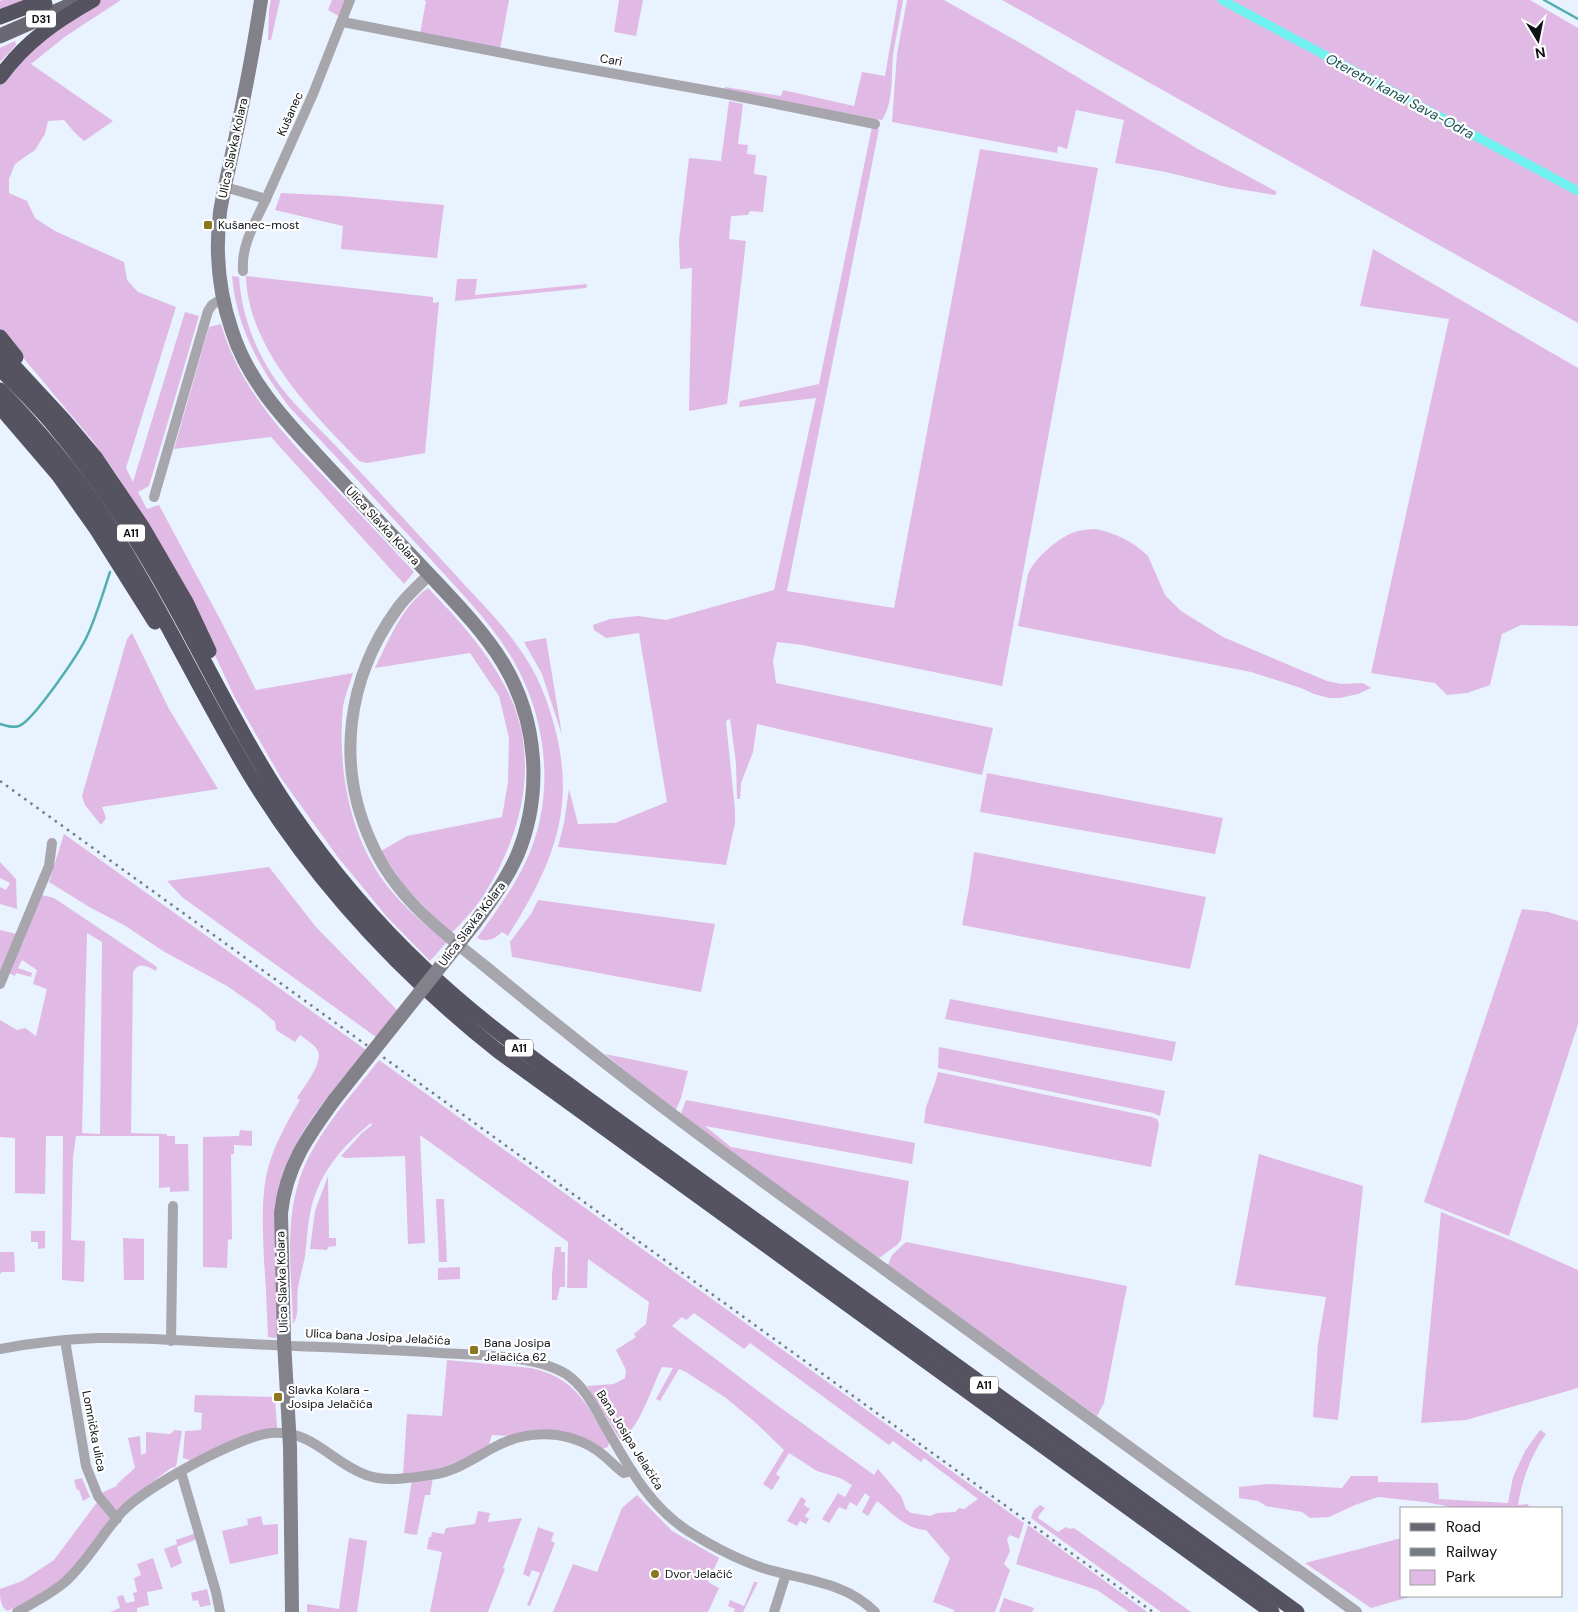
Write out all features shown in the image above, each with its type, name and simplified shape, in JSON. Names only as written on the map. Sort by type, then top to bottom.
[{"type":"highway","points":[[0,77],[24,47],[62,17],[94,0]]},
{"type":"highway","points":[[0,17],[34,4],[49,2]]},
{"type":"highway","points":[[0,336],[61,410],[64,419]]},
{"type":"highway","points":[[0,351],[64,419],[95,457],[143,528],[186,602],[229,694],[234,718]]},
{"type":"highway","name":"A11","points":[[0,369],[54,426],[112,504],[174,606],[234,718],[271,781],[331,868],[379,923],[426,970],[507,1039],[1297,1612]]},
{"type":"highway","name":"A11","points":[[0,390],[45,440],[107,523],[149,593],[250,776],[282,824],[322,879],[383,948],[417,982],[498,1051],[1272,1612]]},
{"type":"highway","points":[[0,407],[69,490],[97,530],[184,669],[195,677]]},
{"type":"main road","name":"D31","points":[[0,36],[82,0]]},
{"type":"main road","name":"Ulica Slavka Kolara","points":[[262,0],[220,212],[218,250],[222,298],[233,335],[243,360],[270,402],[477,628],[503,663],[521,700],[532,747],[533,779],[532,804],[523,838],[507,876],[475,922],[335,1099],[298,1154],[286,1182],[282,1198],[280,1234],[290,1434],[292,1612]]},
{"type":"main road","name":"D31","points":[[0,24],[49,2]]},
{"type":"street","name":"Kušanec","points":[[243,272],[245,245],[313,94],[343,22],[350,0]]},
{"type":"street","name":"Cari","points":[[343,22],[875,124]]},
{"type":"street","points":[[226,187],[266,199]]},
{"type":"street","points":[[154,497],[208,311],[217,300],[222,298]]},
{"type":"street","points":[[429,575],[400,605],[378,639],[360,681],[350,734],[352,777],[366,830],[388,874],[412,904],[456,943],[674,1117],[1356,1612]]},
{"type":"street","points":[[0,984],[50,866],[52,843]]},
{"type":"street","points":[[171,1341],[173,1206]]},
{"type":"street","name":"Ulica bana Josipa Jelačića","points":[[0,1349],[65,1340],[99,1338],[284,1344],[523,1360]]},
{"type":"street","name":"Lomnička ulica","points":[[65,1340],[86,1466],[98,1496],[117,1518]]},
{"type":"street","name":"Bana Josipa Jelačića","points":[[523,1360],[558,1370],[577,1383],[599,1415],[649,1497],[677,1524],[729,1554],[763,1568],[844,1590],[875,1612]]},
{"type":"street","points":[[17,1612],[42,1598],[64,1582],[87,1558],[117,1518],[136,1500],[181,1472],[226,1448],[252,1437],[271,1433],[290,1434],[313,1442],[358,1472],[377,1478],[393,1479],[445,1472],[468,1463],[495,1446],[513,1438],[540,1434],[550,1434],[582,1442],[597,1450],[624,1473],[632,1471]]},
{"type":"street","points":[[181,1472],[216,1592],[220,1612]]},
{"type":"street","points":[[774,1612],[786,1574]]},
{"type":"green space","points":[[27,0],[0,12],[0,1]]},
{"type":"green space","points":[[100,0],[121,0],[66,36],[31,64],[113,121],[84,141],[64,120],[48,121],[45,134],[35,150],[15,164],[9,179],[9,193],[27,201],[35,218],[55,231],[124,262],[127,280],[138,292],[176,307],[126,468],[133,482],[185,312],[199,316],[149,486],[138,492],[147,509],[159,505],[256,690],[353,673],[343,706],[342,731],[342,756],[350,805],[366,852],[378,873],[406,907],[447,942],[430,961],[387,917],[337,856],[281,778],[234,696],[213,651],[117,475],[92,440],[0,330],[0,80],[25,52]]},
{"type":"green space","points":[[271,0],[280,0],[271,40],[268,40],[269,10]]},
{"type":"green space","points":[[332,0],[347,0],[340,17],[328,10]]},
{"type":"green space","points":[[423,0],[509,0],[500,49],[420,34],[426,1]]},
{"type":"green space","points":[[619,0],[643,0],[636,36],[614,32]]},
{"type":"green space","points":[[898,0],[903,0],[893,55],[890,97],[882,120],[724,91],[725,87],[781,96],[783,90],[854,106],[862,72],[885,76]]},
{"type":"green space","points":[[907,0],[944,0],[1022,44],[1198,149],[1277,192],[1275,195],[1226,187],[1166,172],[1115,163],[1124,120],[1076,110],[1067,149],[1058,146],[1057,153],[892,122],[897,54]]},
{"type":"green space","points":[[1002,0],[1530,0],[1578,28],[1578,323]]},
{"type":"green space","points":[[15,41],[16,45],[0,62],[0,48]]},
{"type":"green space","points":[[729,101],[743,104],[738,144],[748,145],[747,154],[756,155],[754,174],[767,176],[763,212],[750,211],[748,215],[731,216],[729,239],[746,241],[727,404],[689,411],[692,268],[680,269],[679,240],[689,158],[721,161]]},
{"type":"green space","points":[[872,127],[879,129],[787,591],[894,608],[980,149],[1098,168],[1002,686],[802,645],[777,642],[773,661],[776,683],[993,728],[982,775],[757,724],[753,752],[741,783],[740,799],[737,799],[736,763],[730,719],[726,721],[735,823],[726,865],[558,847],[569,789],[578,824],[615,823],[667,802],[639,633],[606,638],[594,630],[593,625],[610,619],[638,616],[666,620],[774,590],[816,398],[739,407],[740,401],[819,384]]},
{"type":"green space","points":[[281,193],[444,205],[437,258],[341,249],[343,226],[275,210]]},
{"type":"green space","points":[[1373,249],[1578,368],[1578,626],[1521,625],[1502,634],[1490,685],[1467,693],[1447,695],[1435,683],[1371,673],[1449,319],[1360,306]]},
{"type":"green space","points":[[232,276],[239,277],[242,303],[254,341],[266,365],[280,386],[501,625],[527,660],[542,690],[553,721],[560,752],[563,781],[562,808],[557,834],[549,859],[538,884],[508,936],[502,932],[490,939],[477,938],[521,871],[536,836],[542,810],[544,756],[532,703],[523,678],[501,641],[481,615],[291,409],[269,379],[244,330],[234,294]]},
{"type":"green space","points":[[246,276],[433,297],[433,303],[439,302],[425,453],[367,463],[359,461],[303,400],[270,354],[258,329],[250,303]]},
{"type":"green space","points":[[457,279],[477,279],[475,295],[587,284],[586,288],[455,301]]},
{"type":"green space","points":[[221,324],[229,348],[240,370],[266,411],[298,449],[414,572],[404,584],[271,437],[174,449],[209,327]]},
{"type":"green space","points":[[1096,529],[1124,539],[1143,551],[1148,556],[1165,595],[1181,611],[1223,637],[1327,681],[1341,684],[1363,683],[1371,688],[1358,694],[1340,698],[1329,698],[1251,672],[1018,626],[1028,574],[1031,568],[1047,550],[1066,536],[1078,531]]},
{"type":"green space","points":[[428,588],[471,636],[507,690],[517,716],[523,742],[525,768],[518,820],[498,870],[481,899],[451,934],[405,887],[381,851],[407,836],[502,817],[508,782],[509,738],[499,696],[470,653],[375,668],[403,614],[419,595]]},
{"type":"green space","points":[[132,633],[169,709],[218,789],[102,807],[106,818],[101,825],[85,805],[82,796],[127,639]]},
{"type":"green space","points":[[546,638],[562,735],[542,674],[524,642]]},
{"type":"green space","points":[[987,773],[1223,818],[1215,854],[980,812]]},
{"type":"green space","points":[[64,834],[366,1050],[327,1098],[304,1131],[294,1149],[279,1188],[278,1335],[275,1338],[268,1337],[263,1230],[263,1198],[266,1177],[275,1147],[300,1100],[297,1098],[318,1062],[318,1051],[300,1035],[295,1042],[276,1030],[275,1022],[227,986],[163,951],[124,925],[91,908],[49,882]]},
{"type":"green space","points":[[974,852],[1206,897],[1190,969],[962,925]]},
{"type":"green space","points":[[0,862],[16,879],[17,909],[0,904],[0,887],[6,890],[10,883],[0,878]]},
{"type":"green space","points":[[269,867],[316,927],[397,1010],[376,1037],[182,897],[167,881]]},
{"type":"green space","points":[[42,895],[54,898],[157,967],[156,971],[146,966],[138,966],[133,972],[131,1133],[167,1134],[167,1136],[175,1136],[175,1144],[188,1144],[189,1191],[170,1192],[170,1187],[159,1188],[159,1136],[76,1136],[73,1157],[71,1240],[85,1241],[84,1282],[62,1280],[63,1136],[46,1136],[45,1194],[15,1193],[15,1138],[0,1137],[0,1020],[17,1030],[25,1028],[36,1036],[47,989],[33,984],[37,970],[22,960],[18,968],[32,973],[31,977],[16,973],[15,976],[9,973]],"holes":[[[87,933],[102,942],[100,1134],[82,1133]]]},
{"type":"green space","points":[[538,900],[715,924],[701,992],[512,957],[510,942],[531,914]]},
{"type":"green space","points":[[1522,909],[1548,912],[1578,921],[1578,1024],[1509,1236],[1424,1202]]},
{"type":"green space","points":[[0,930],[17,934],[0,972]]},
{"type":"green space","points":[[950,999],[1176,1042],[1172,1061],[945,1019]]},
{"type":"green space","points":[[939,1047],[1165,1091],[1160,1116],[938,1068]]},
{"type":"green space","points":[[605,1054],[688,1071],[675,1112]]},
{"type":"green space","points":[[379,1060],[1024,1523],[1019,1539],[1010,1535],[1007,1539],[1010,1551],[1004,1564],[1010,1570],[995,1612],[954,1612],[954,1610],[933,1602],[950,1558],[926,1530],[906,1524],[877,1501],[868,1516],[862,1512],[870,1497],[865,1493],[857,1506],[850,1502],[846,1510],[839,1507],[829,1523],[822,1519],[838,1493],[845,1497],[852,1485],[840,1478],[817,1471],[789,1453],[776,1474],[780,1477],[772,1490],[763,1484],[784,1450],[726,1398],[686,1372],[679,1369],[660,1401],[656,1399],[673,1368],[662,1367],[640,1416],[621,1441],[587,1386],[614,1384],[625,1378],[626,1370],[616,1350],[636,1337],[634,1334],[646,1324],[649,1302],[588,1259],[587,1288],[567,1288],[568,1242],[420,1135],[425,1243],[408,1244],[405,1156],[345,1158],[341,1156],[372,1125],[371,1123],[340,1152],[318,1187],[309,1219],[305,1256],[298,1287],[297,1311],[293,1324],[290,1238],[293,1204],[297,1188],[303,1170],[321,1136]],"holes":[[[694,1313],[744,1349],[750,1343],[889,1445],[893,1441],[921,1462],[924,1458],[978,1499],[964,1509],[959,1508],[955,1512],[937,1513],[930,1516],[911,1513],[906,1509],[901,1496],[878,1469],[874,1475],[672,1326],[682,1317],[686,1320]]]},
{"type":"green space","points":[[938,1072],[1157,1119],[1159,1124],[1151,1167],[924,1123],[926,1107]]},
{"type":"green space","points":[[686,1100],[915,1143],[912,1164],[705,1126],[731,1147],[909,1181],[901,1240],[879,1258],[680,1116]]},
{"type":"green space","points":[[240,1130],[252,1131],[252,1146],[234,1145],[234,1154],[231,1154],[232,1239],[228,1240],[227,1268],[203,1267],[203,1137],[239,1136]]},
{"type":"green space","points":[[1259,1154],[1363,1186],[1338,1420],[1313,1417],[1318,1344],[1326,1297],[1235,1285]]},
{"type":"green space","points":[[328,1176],[329,1238],[336,1238],[336,1246],[328,1247],[327,1250],[310,1249],[315,1211]]},
{"type":"green space","points":[[436,1199],[444,1199],[447,1262],[439,1262]]},
{"type":"green space","points":[[1441,1212],[1578,1270],[1578,1388],[1466,1420],[1421,1423]]},
{"type":"green space","points":[[31,1231],[45,1231],[45,1248],[38,1249],[38,1242],[31,1242]]},
{"type":"green space","points":[[123,1238],[144,1239],[144,1280],[124,1280]]},
{"type":"green space","points":[[906,1242],[1127,1286],[1104,1403],[1097,1416],[888,1265],[892,1255]]},
{"type":"green space","points":[[555,1247],[561,1247],[561,1252],[565,1252],[565,1287],[560,1287],[557,1300],[552,1300],[552,1274]]},
{"type":"green space","points":[[0,1252],[14,1252],[15,1272],[2,1272],[0,1274]]},
{"type":"green space","points":[[460,1267],[460,1279],[438,1280],[438,1268]]},
{"type":"green space","points":[[447,1360],[531,1368],[559,1378],[569,1385],[585,1403],[608,1439],[608,1447],[602,1449],[586,1440],[492,1435],[488,1447],[451,1467],[403,1475],[407,1414],[442,1416]]},
{"type":"green space","points":[[195,1395],[275,1397],[277,1428],[192,1461],[183,1458],[185,1431],[201,1430],[202,1413],[194,1412]]},
{"type":"green space","points":[[175,1430],[182,1431],[176,1467],[171,1468],[115,1513],[99,1494],[117,1486],[135,1468],[128,1438],[140,1436],[141,1455],[146,1453],[146,1432],[170,1434]]},
{"type":"green space","points":[[1540,1430],[1546,1434],[1536,1450],[1522,1486],[1518,1505],[1528,1504],[1529,1507],[1451,1507],[1378,1497],[1329,1517],[1310,1518],[1302,1512],[1266,1506],[1258,1501],[1239,1498],[1239,1487],[1268,1484],[1342,1488],[1351,1476],[1378,1476],[1378,1482],[1438,1483],[1439,1499],[1508,1503],[1513,1477],[1525,1451]]},
{"type":"green space","points":[[433,1477],[430,1495],[425,1495],[417,1535],[404,1533],[412,1480]]},
{"type":"green space","points":[[82,1478],[90,1497],[83,1501],[74,1480]]},
{"type":"green space","points":[[637,1495],[672,1531],[719,1558],[708,1582],[719,1588],[708,1612],[553,1612],[573,1564],[597,1572],[622,1508]]},
{"type":"green space","points":[[801,1497],[806,1500],[804,1505],[810,1509],[805,1516],[809,1519],[806,1524],[800,1521],[797,1526],[787,1521]]},
{"type":"green space","points":[[98,1501],[111,1519],[76,1564],[47,1591],[8,1611],[5,1610],[1,1602],[0,1589],[22,1581],[54,1560]]},
{"type":"green space","points":[[1040,1505],[1045,1508],[1038,1518],[1058,1532],[1066,1527],[1074,1528],[1191,1612],[1161,1612],[1031,1518],[1034,1510]]},
{"type":"green space","points":[[478,1511],[490,1513],[488,1522],[522,1518],[488,1612],[430,1612],[442,1552],[427,1549],[429,1537],[431,1537],[432,1532],[444,1534],[446,1528],[475,1524]]},
{"type":"green space","points":[[261,1516],[263,1525],[278,1524],[278,1554],[230,1564],[222,1531],[248,1525],[247,1519]]},
{"type":"green space","points":[[1028,1525],[1147,1612],[1129,1612],[1097,1590],[1016,1564]]},
{"type":"green space","points":[[538,1527],[554,1533],[551,1541],[555,1543],[530,1606],[527,1605],[540,1573],[532,1570],[529,1577],[523,1574]]},
{"type":"green space","points":[[196,1533],[197,1539],[177,1547],[182,1563],[171,1568],[164,1549],[177,1544],[176,1540]]},
{"type":"green space","points":[[349,1538],[367,1541],[357,1612],[307,1612],[307,1604],[339,1609]]},
{"type":"green space","points":[[1400,1539],[1400,1597],[1410,1597],[1371,1608],[1305,1563]]},
{"type":"green space","points":[[153,1558],[163,1589],[147,1592],[149,1605],[137,1608],[137,1612],[110,1612],[120,1608],[117,1597],[123,1595],[126,1603],[135,1601],[133,1593],[137,1592],[134,1578],[141,1575],[137,1564]]},
{"type":"green space","points":[[754,1582],[758,1582],[743,1612],[734,1612],[735,1609],[728,1606],[730,1600],[744,1606]]},
{"type":"green space","points":[[207,1589],[211,1605],[200,1607],[198,1600],[193,1601],[191,1593]]},
{"type":"green space","points":[[1004,1598],[1034,1608],[1032,1612],[999,1612]]},
{"type":"waterway","name":"Oteretni kanal Sava-Odra","points":[[1222,0],[1578,191]]},
{"type":"waterway","points":[[1544,0],[1578,19]]},
{"type":"waterway","points":[[0,724],[19,726],[35,712],[56,684],[84,643],[110,572]]},
{"type":"railway","points":[[0,781],[1153,1612]]},
{"type":"place","name":"Kušanec-most","points":[[208,225]]},
{"type":"place","name":"Bana Josipa Jelačića 62","points":[[474,1350]]},
{"type":"place","name":"Slavka Kolara - Josipa Jelačića","points":[[278,1397]]},
{"type":"place","name":"Dvor Jelačić","points":[[655,1574]]}]
